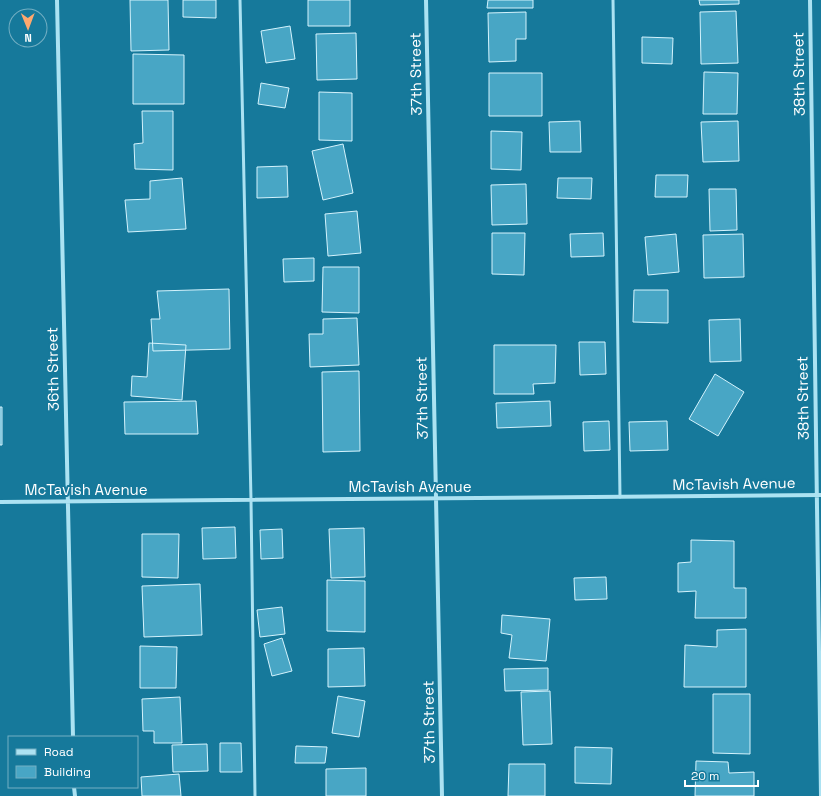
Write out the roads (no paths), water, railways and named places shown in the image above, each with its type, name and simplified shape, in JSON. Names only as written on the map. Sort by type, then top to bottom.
[{"type":"street","name":"36th Street","points":[[57,0],[73,736]]},
{"type":"street","name":"37th Street","points":[[426,0],[442,796]]},
{"type":"street","name":"38th Street","points":[[810,0],[819,495],[821,796]]},
{"type":"street","name":"McTavish Avenue","points":[[0,502],[819,495]]},
{"type":"lane","points":[[240,0],[251,500],[255,796]]},
{"type":"lane","points":[[613,0],[620,497]]}]
